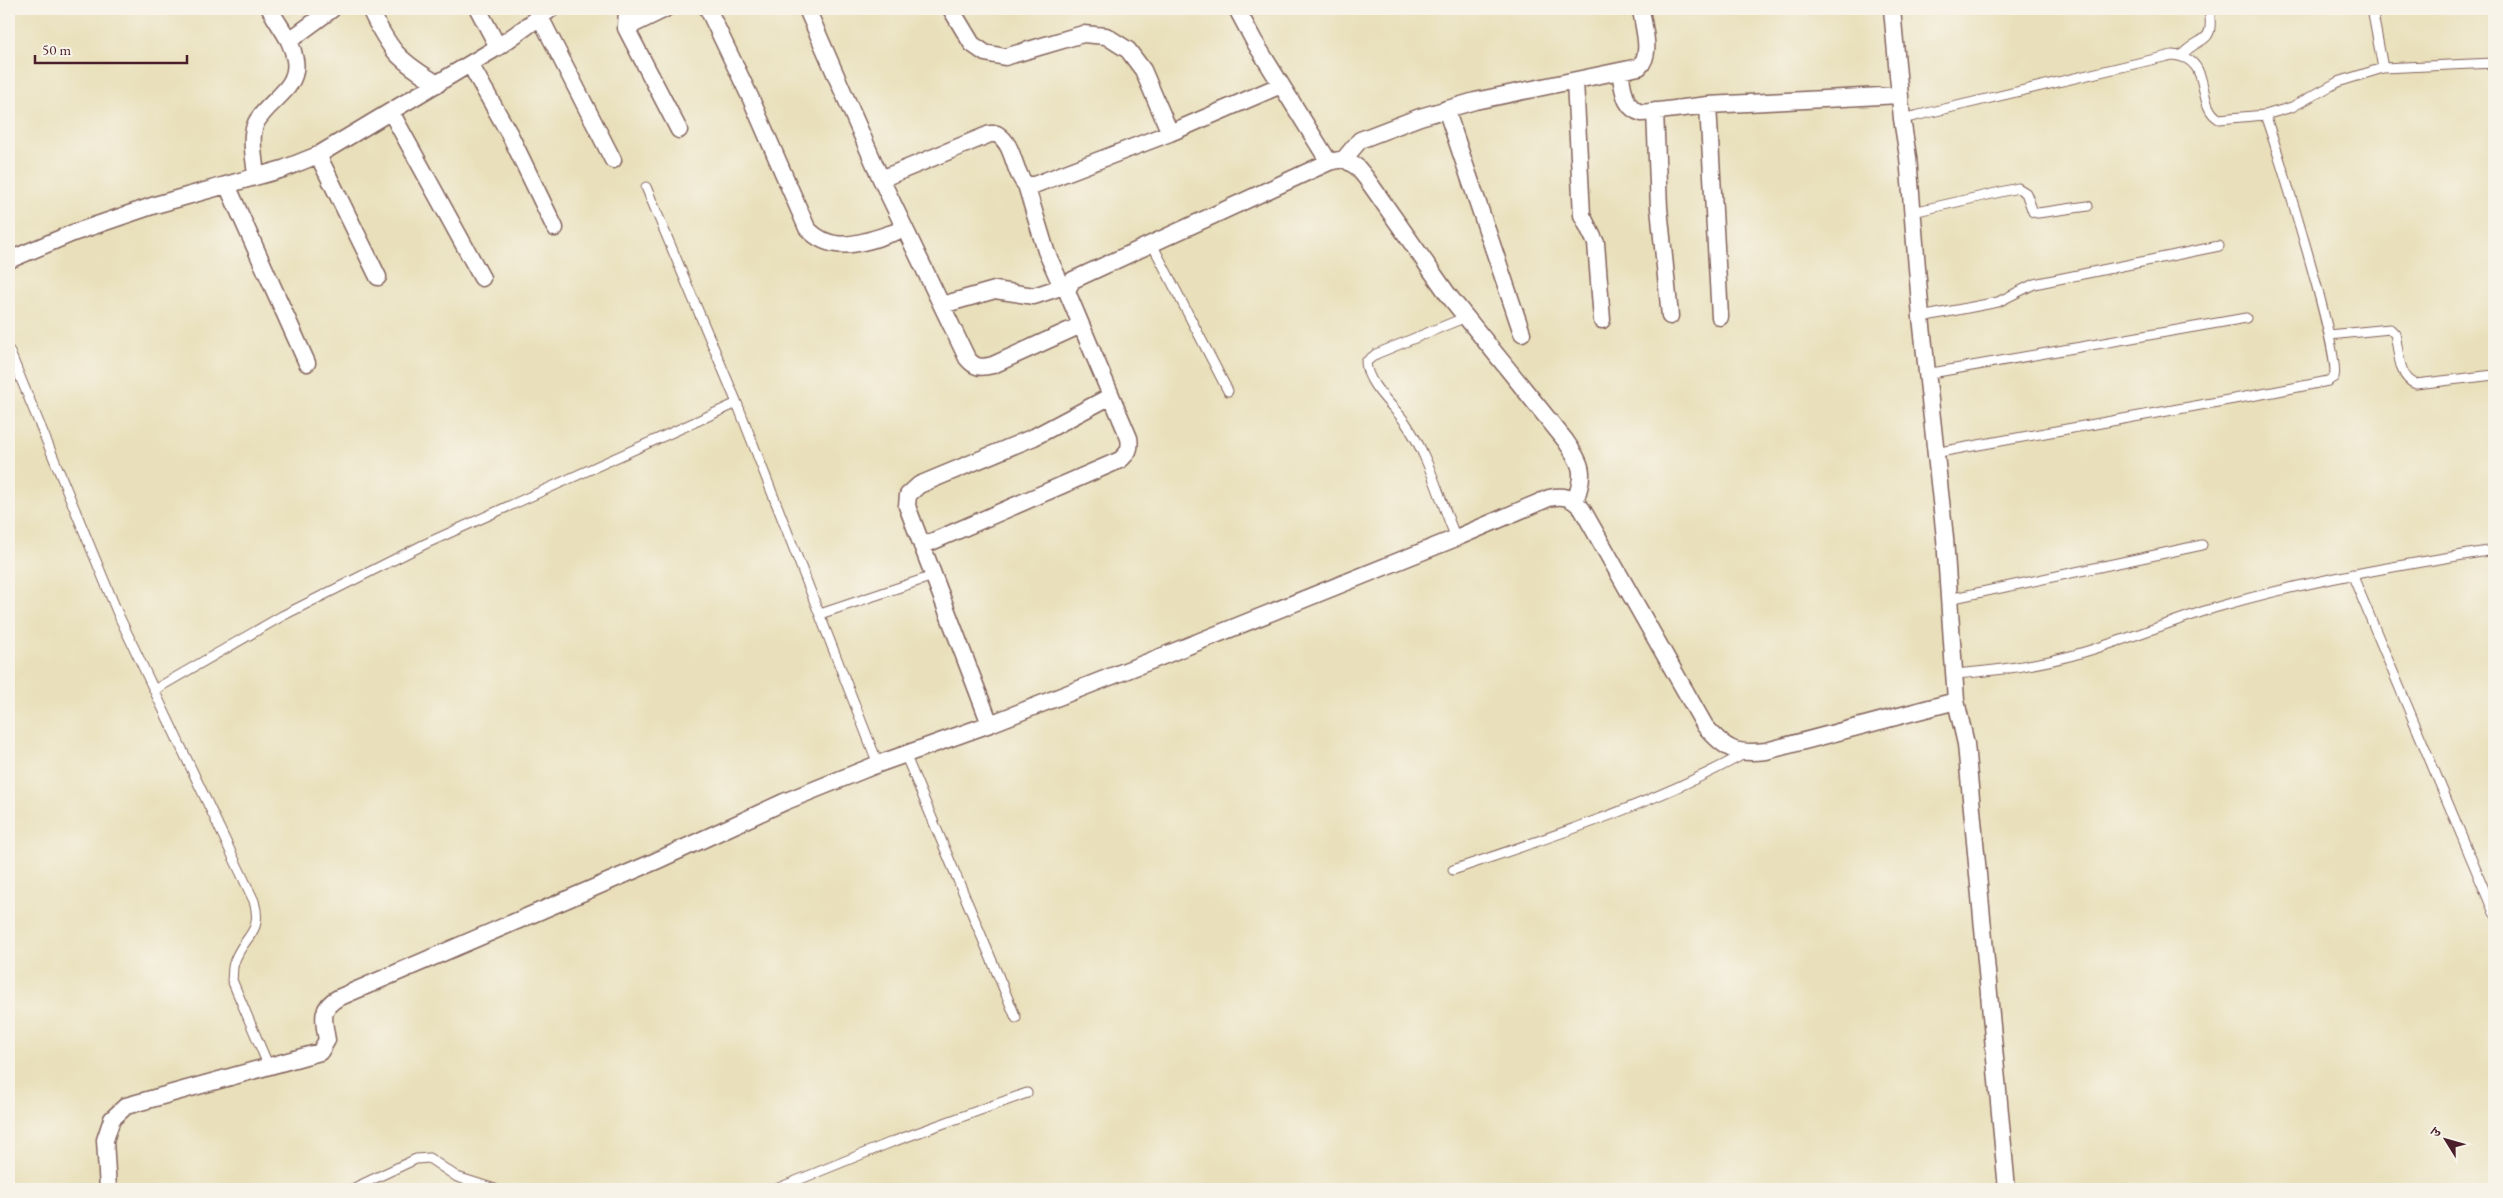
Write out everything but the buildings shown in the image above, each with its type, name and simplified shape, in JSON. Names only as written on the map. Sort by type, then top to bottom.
[{"type":"street","points":[[256,176],[253,139],[256,124],[294,77],[296,62],[290,40],[270,9]]},
{"type":"street","points":[[290,40],[332,9]]},
{"type":"street","points":[[370,9],[385,41],[397,57],[438,84]]},
{"type":"street","points":[[478,9],[498,47]]},
{"type":"street","points":[[627,9],[626,28],[679,130]]},
{"type":"street","points":[[626,28],[666,9]]},
{"type":"street","points":[[708,9],[751,99],[807,228],[816,237],[828,244],[844,246],[905,230]]},
{"type":"street","points":[[807,9],[905,230],[967,358],[974,366],[981,368],[993,365],[1081,326]]},
{"type":"street","points":[[951,9],[972,44],[985,53],[1005,57],[1083,34],[1106,36],[1128,50],[1143,70],[1170,133]]},
{"type":"street","points":[[1237,9],[1281,85],[1336,161],[1357,167],[1466,318],[1565,440],[1578,460],[1582,482],[1576,501]]},
{"type":"street","points":[[942,305],[995,290],[1034,296],[1066,285],[1080,276],[1336,161],[1352,147],[1372,134],[1446,109],[1639,68],[1645,62],[1647,54],[1641,9]]},
{"type":"street","points":[[1892,9],[1913,212],[1926,374],[1945,538],[1956,701],[1966,744],[2007,1189]]},
{"type":"street","points":[[9,260],[73,234],[155,205],[226,186],[318,155],[498,47],[546,13],[613,160]]},
{"type":"street","points":[[470,64],[510,135],[555,228]]},
{"type":"street","points":[[1620,73],[1627,104],[1633,111],[1642,113],[1708,105],[1900,96]]},
{"type":"street","points":[[1576,82],[1582,215],[1596,243],[1602,320]]},
{"type":"street","points":[[882,179],[990,134],[997,134],[1008,144],[1020,179],[1026,184],[1034,185],[1170,133],[1281,85]]},
{"type":"street","points":[[1708,105],[1720,317]]},
{"type":"street","points":[[1446,109],[1522,333]]},
{"type":"street","points":[[391,112],[482,278]]},
{"type":"street","points":[[1655,112],[1659,208],[1670,316]]},
{"type":"street","points":[[318,155],[378,277]]},
{"type":"street","points":[[922,546],[1120,460],[1128,454],[1131,446],[1068,294],[1066,285],[1046,251],[1026,184]]},
{"type":"street","points":[[226,186],[307,363]]},
{"type":"street","points":[[990,724],[906,506],[908,495],[919,484],[1034,437],[1111,396]]},
{"type":"street","points":[[108,1189],[105,1140],[112,1119],[126,1106],[320,1052],[324,1049],[327,1040],[323,1018],[325,1010],[338,998],[656,861],[784,802],[878,764],[990,724],[1456,538],[1549,498],[1561,495],[1576,501],[1582,509],[1705,726],[1728,749],[1745,753],[1766,751],[1956,701]]},
{"type":"lane","points":[[2181,56],[2187,49],[2205,40],[2210,33],[2209,9]]},
{"type":"lane","points":[[2372,9],[2383,68]]},
{"type":"lane","points":[[1902,119],[2172,55],[2181,56],[2197,68],[2211,113],[2215,117],[2226,119],[2265,115],[2292,107],[2338,82],[2383,68],[2494,63]]},
{"type":"lane","points":[[1934,453],[2328,381],[2336,371],[2329,335],[2284,169],[2265,115]]},
{"type":"lane","points":[[646,187],[737,403],[878,764]]},
{"type":"lane","points":[[1913,212],[2018,188],[2026,193],[2033,212],[2038,213],[2088,206]]},
{"type":"lane","points":[[1152,244],[1228,391]]},
{"type":"lane","points":[[1921,317],[1998,302],[2034,284],[2219,246]]},
{"type":"lane","points":[[1456,538],[1418,444],[1406,422],[1380,391],[1366,368],[1366,362],[1376,354],[1466,318]]},
{"type":"lane","points":[[1926,374],[2246,318]]},
{"type":"lane","points":[[2329,335],[2390,329],[2395,334],[2404,375],[2409,382],[2416,384],[2494,374]]},
{"type":"lane","points":[[9,350],[114,605],[256,907],[257,914],[254,932],[233,964],[232,980],[268,1066]]},
{"type":"lane","points":[[154,690],[282,616],[425,544],[737,403]]},
{"type":"lane","points":[[1949,600],[2202,546]]},
{"type":"lane","points":[[1955,674],[2004,670],[2071,656],[2214,608],[2352,574],[2494,550]]},
{"type":"lane","points":[[2352,574],[2494,913]]},
{"type":"lane","points":[[820,614],[933,576]]},
{"type":"lane","points":[[1453,870],[1646,802],[1697,780],[1745,753]]},
{"type":"lane","points":[[905,754],[1016,1018]]},
{"type":"lane","points":[[776,1189],[892,1142],[1027,1092]]},
{"type":"lane","points":[[352,1189],[416,1159],[429,1158],[457,1178],[495,1189]]}]
